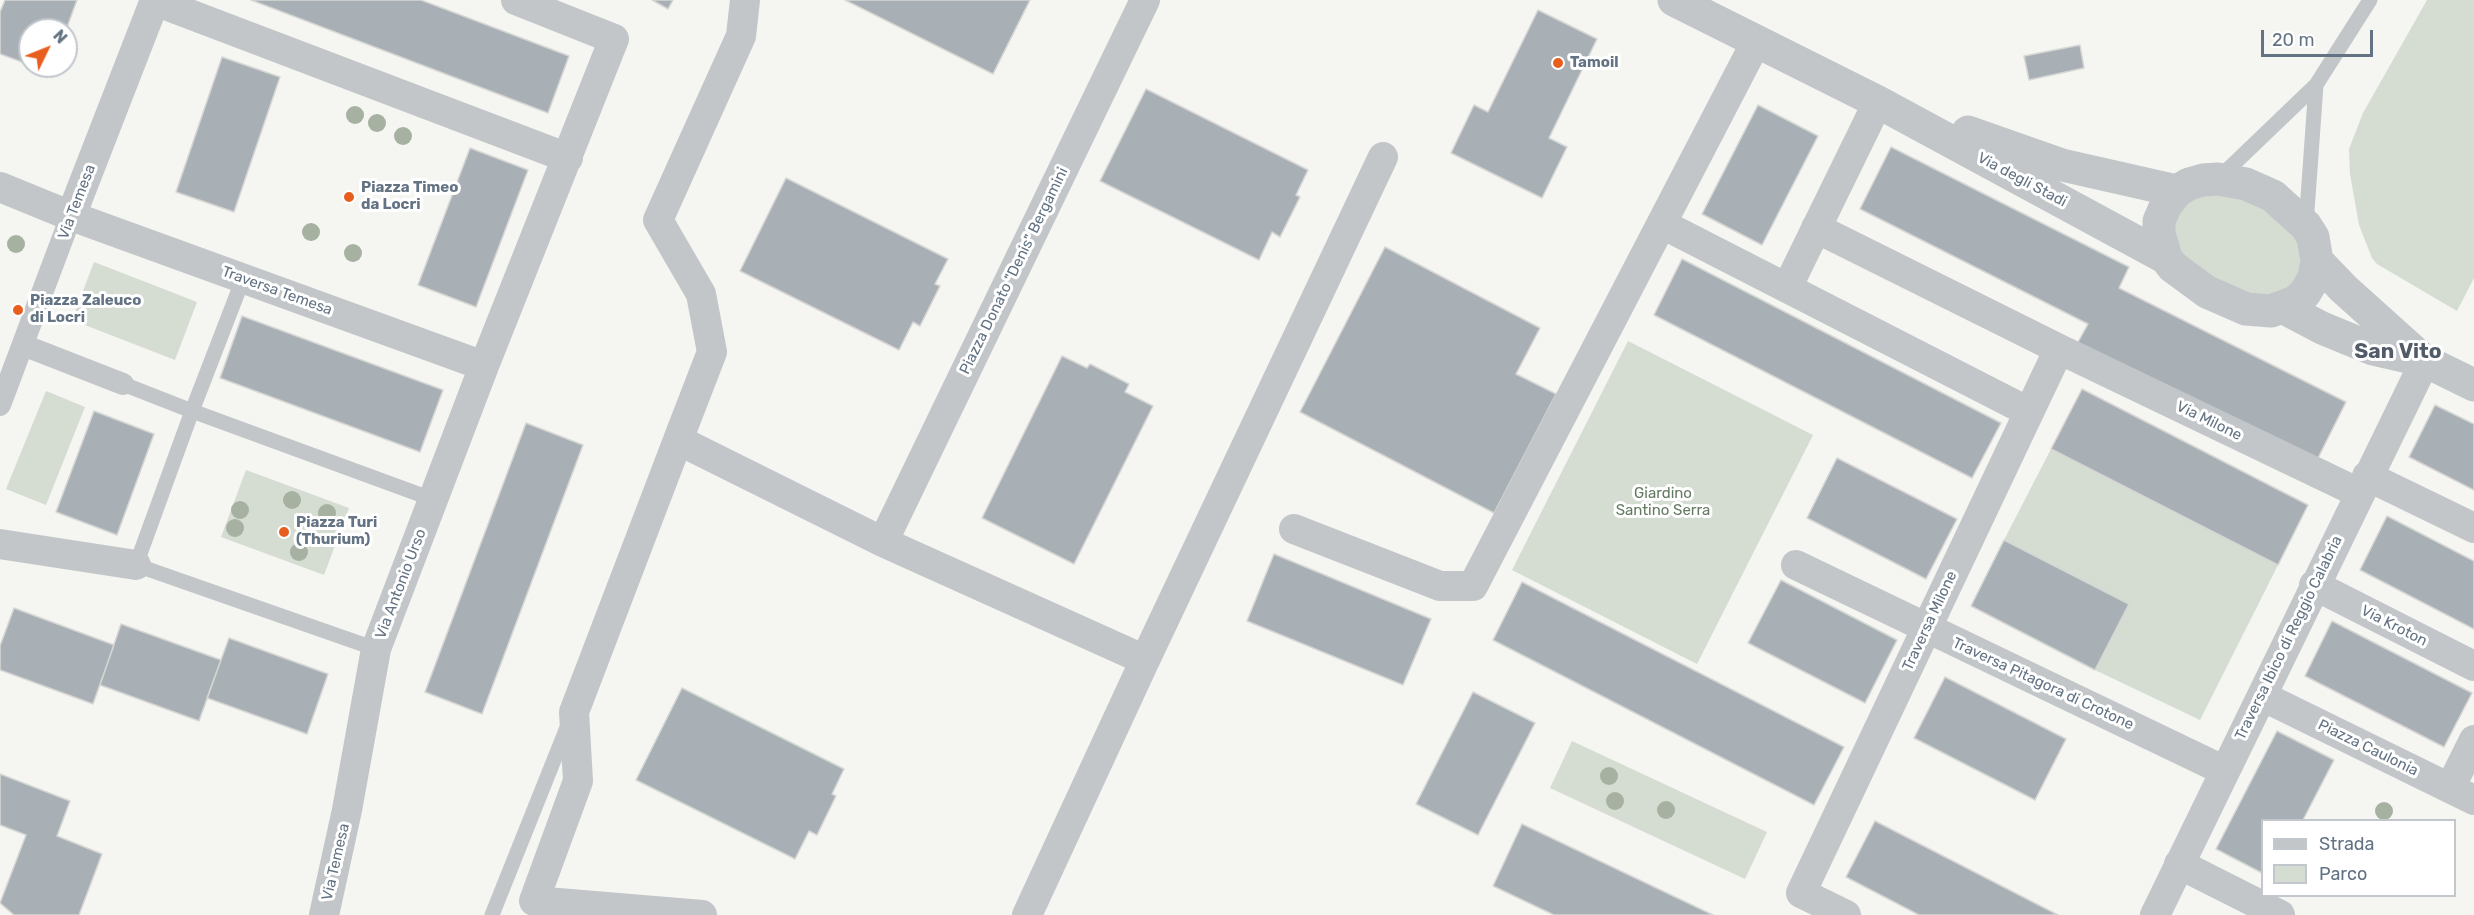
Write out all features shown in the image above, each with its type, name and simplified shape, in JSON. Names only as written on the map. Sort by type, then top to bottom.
[{"type":"street","name":"Via Antonio Urso","points":[[347,810],[376,649],[432,499],[614,39],[516,0]]},
{"type":"street","points":[[702,915],[534,901],[578,781],[574,712],[712,352],[701,294],[658,220],[741,36],[745,0]]},
{"type":"street","name":"Piazza Donato \"Denis\" Bergamini","points":[[883,542],[1145,0]]},
{"type":"street","name":"Via degli Stadi","points":[[1674,0],[1878,102],[2166,258],[2173,267],[2207,292],[2246,309],[2259,312],[2284,308]]},
{"type":"street","points":[[155,1],[568,158]]},
{"type":"street","name":"Via Temesa","points":[[0,405],[155,1]]},
{"type":"street","points":[[1294,529],[1440,586],[1473,586],[1757,40]]},
{"type":"street","points":[[1786,288],[1878,102]]},
{"type":"street","name":"Via degli Stadi","points":[[1878,102],[2062,165],[2177,191]]},
{"type":"street","points":[[1027,915],[1383,157]]},
{"type":"street","points":[[2166,258],[2158,234],[2159,221],[2166,205],[2177,191],[2203,180],[2218,179],[2246,184],[2273,196],[2306,226],[2313,237],[2317,261],[2314,278],[2305,293],[2284,308],[2322,328],[2373,349],[2425,361],[2474,385]]},
{"type":"street","points":[[0,188],[71,216]]},
{"type":"street","name":"Traversa Temesa","points":[[71,216],[484,366]]},
{"type":"street","points":[[1662,224],[2029,412]]},
{"type":"street","name":"Via Milone","points":[[1816,228],[2059,349],[2363,484],[2474,528]]},
{"type":"street","points":[[2317,261],[2344,289],[2425,361]]},
{"type":"street","points":[[23,345],[123,384]]},
{"type":"street","name":"Traversa Milone","points":[[1846,915],[1801,893],[2059,349]]},
{"type":"street","name":"Traversa Ibico di Reggio Calabria","points":[[2155,915],[2363,484],[2425,361]]},
{"type":"street","points":[[678,440],[883,542],[1145,660]]},
{"type":"street","points":[[0,544],[136,565]]},
{"type":"street","name":"Traversa Pitagora di Crotone","points":[[1796,565],[2225,771]]},
{"type":"street","name":"Via Kroton","points":[[2314,585],[2474,666]]},
{"type":"street","name":"Piazza Caulonia","points":[[2262,696],[2462,794]]},
{"type":"street","points":[[2462,794],[2474,740]]},
{"type":"street","name":"Via Temesa","points":[[324,915],[347,810]]},
{"type":"street","points":[[2179,864],[2280,915]]},
{"type":"lane","points":[[2218,179],[2316,85],[2370,0]]},
{"type":"lane","points":[[2306,226],[2316,85]]},
{"type":"lane","points":[[243,279],[136,565],[376,649]]},
{"type":"lane","points":[[123,384],[432,499]]},
{"type":"lane","points":[[492,915],[574,712]]},
{"type":"green space","points":[[2427,0],[2474,0],[2474,278],[2457,311],[2377,264],[2372,258],[2359,225],[2350,174],[2349,149],[2363,113]]},
{"type":"green space","points":[[2244,189],[2313,256],[2283,300],[2213,288],[2164,233],[2182,193]]},
{"type":"green space","points":[[94,262],[197,302],[175,360],[72,320]]},
{"type":"green space","name":"Giardino Santino Serra","points":[[1628,341],[1813,435],[1697,664],[1512,570]]},
{"type":"green space","points":[[46,391],[85,407],[46,505],[6,489]]},
{"type":"green space","points":[[2051,449],[2278,565],[2200,720],[2095,670],[2129,604],[2004,540]]},
{"type":"green space","points":[[246,470],[349,508],[324,575],[221,537]]},
{"type":"green space","points":[[1572,741],[1767,832],[1745,879],[1550,788]]},
{"type":"building","points":[[5,0],[77,0],[70,18],[18,18],[18,61],[0,54],[0,12]]},
{"type":"building","points":[[251,0],[421,0],[569,56],[548,113]]},
{"type":"building","points":[[652,0],[673,0],[668,9]]},
{"type":"building","points":[[845,0],[1030,0],[993,74]]},
{"type":"building","points":[[1538,10],[1597,39],[1549,138],[1567,147],[1542,198],[1451,153],[1474,105],[1488,112]]},
{"type":"building","points":[[2080,45],[2084,68],[2029,80],[2024,56]]},
{"type":"building","points":[[222,57],[280,77],[234,212],[176,192]]},
{"type":"building","points":[[1146,89],[1308,170],[1296,195],[1300,197],[1280,237],[1272,232],[1259,260],[1100,181]]},
{"type":"building","points":[[1758,105],[1818,136],[1762,245],[1702,214]]},
{"type":"building","points":[[1891,147],[2129,267],[2119,288],[2346,402],[2315,464],[2077,344],[2088,324],[1860,209]]},
{"type":"building","points":[[470,148],[528,170],[476,307],[418,285]]},
{"type":"building","points":[[786,178],[948,259],[935,284],[940,286],[920,326],[913,322],[899,350],[740,271]]},
{"type":"building","points":[[1385,247],[1540,328],[1516,374],[1556,394],[1494,513],[1300,412]]},
{"type":"building","points":[[1682,259],[2001,423],[1972,478],[1654,315]]},
{"type":"building","points":[[242,316],[443,390],[420,452],[220,378]]},
{"type":"building","points":[[1062,356],[1087,368],[1090,364],[1129,384],[1125,392],[1153,406],[1074,564],[982,518]]},
{"type":"building","points":[[2082,389],[2308,505],[2278,565],[2051,449]]},
{"type":"building","points":[[2435,405],[2474,424],[2474,490],[2409,457]]},
{"type":"building","points":[[94,411],[154,434],[117,535],[56,512]]},
{"type":"building","points":[[526,423],[583,445],[482,714],[425,692]]},
{"type":"building","points":[[1837,458],[1957,519],[1926,579],[1807,518]]},
{"type":"building","points":[[2387,516],[2474,561],[2474,629],[2360,570]]},
{"type":"building","points":[[2004,540],[2129,604],[2095,670],[1971,606]]},
{"type":"building","points":[[1274,554],[1431,619],[1403,685],[1247,621]]},
{"type":"building","points":[[1781,580],[1897,640],[1865,703],[1748,643]]},
{"type":"building","points":[[1522,582],[1844,747],[1814,805],[1493,640]]},
{"type":"building","points":[[14,608],[114,645],[93,704],[0,670],[0,646]]},
{"type":"building","points":[[2332,621],[2472,693],[2444,747],[2305,676]]},
{"type":"building","points":[[121,624],[221,660],[199,721],[100,685]]},
{"type":"building","points":[[229,638],[328,674],[307,734],[207,698]]},
{"type":"building","points":[[1945,677],[2066,739],[2035,800],[1914,738]]},
{"type":"building","points":[[682,688],[844,769],[832,794],[836,796],[817,835],[809,831],[795,859],[636,780]]},
{"type":"building","points":[[1473,692],[1535,723],[1478,835],[1416,804]]},
{"type":"building","points":[[2277,731],[2334,760],[2304,819],[2261,819],[2261,872],[2216,849]]},
{"type":"building","points":[[0,774],[70,801],[57,836],[102,854],[79,915],[14,915],[0,903],[26,835],[0,825]]},
{"type":"building","points":[[1875,821],[2058,915],[1919,915],[1846,877]]},
{"type":"building","points":[[1522,824],[1713,915],[1554,915],[1493,886]]},
{"type":"place","name":"Tamoil","points":[[1558,63]]},
{"type":"place","name":"Piazza Timeo da Locri","points":[[349,197]]},
{"type":"place","name":"Piazza Zaleuco di Locri","points":[[18,310]]},
{"type":"place","name":"Piazza Turi (Thurium)","points":[[284,532]]},
{"type":"district","name":"San Vito","points":[[2398,352]]}]
